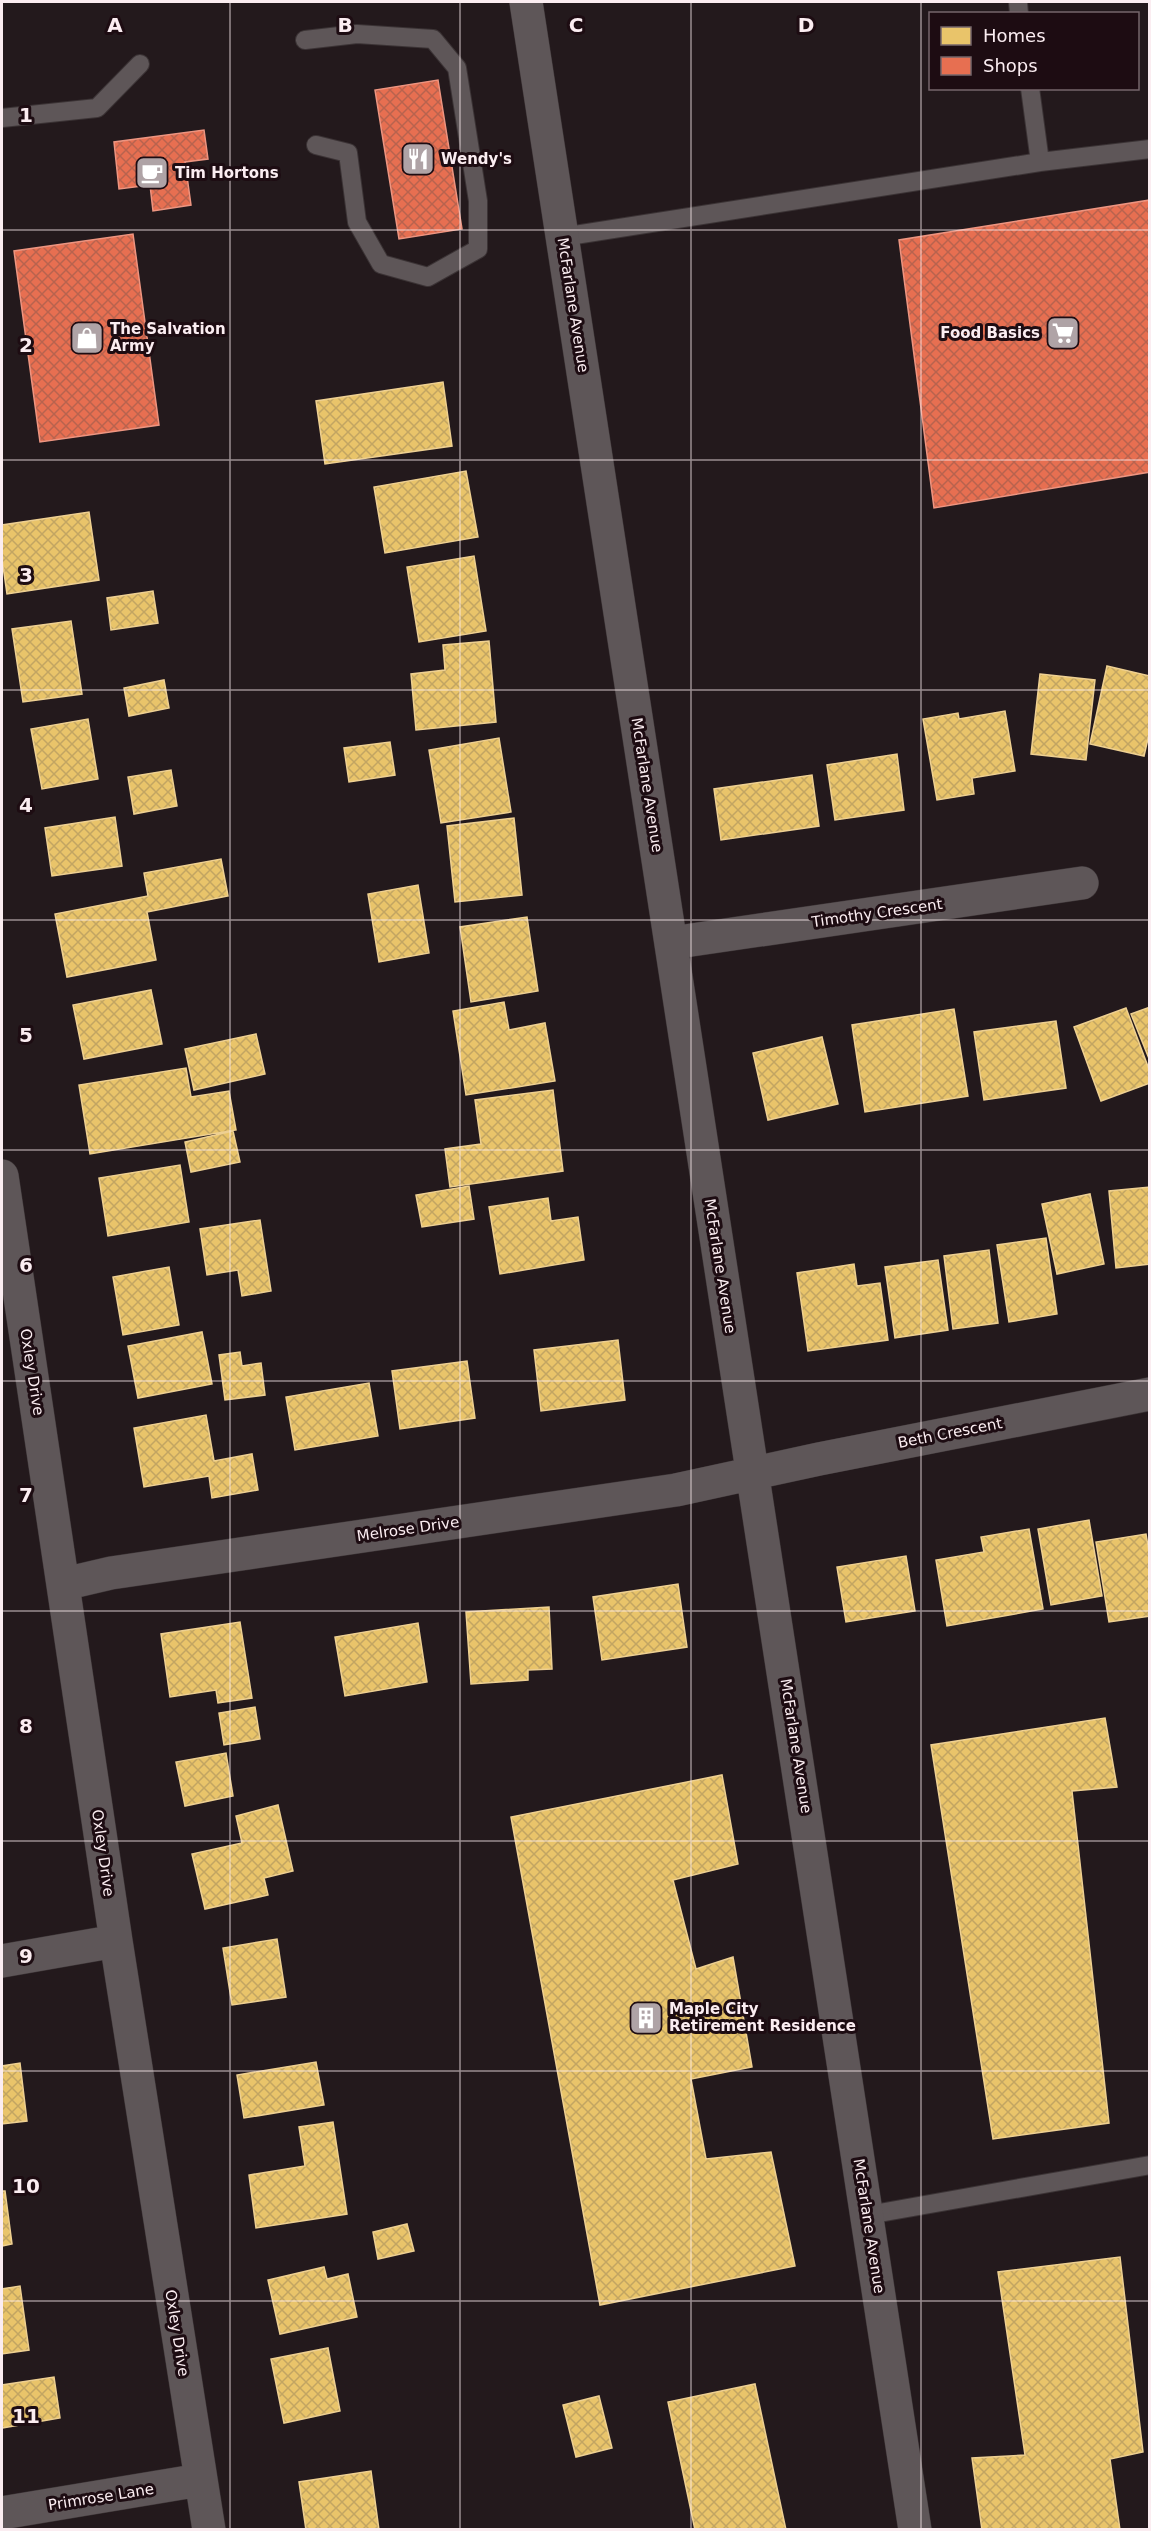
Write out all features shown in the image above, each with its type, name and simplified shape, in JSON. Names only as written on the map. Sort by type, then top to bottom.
[{"type":"street","name":"McFarlane Avenue","points":[[526,2],[915,2529]]},
{"type":"street","name":"Timothy Crescent","points":[[671,943],[1082,883]]},
{"type":"street","name":"Oxley Drive","points":[[2,1176],[116,1941],[209,2529]]},
{"type":"street","name":"Beth Crescent","points":[[751,1474],[1149,1394]]},
{"type":"street","name":"Melrose Drive","points":[[64,1584],[111,1573],[676,1490],[751,1474]]},
{"type":"street","points":[[2,1961],[116,1941]]},
{"type":"street","name":"Primrose Lane","points":[[2,2513],[200,2480]]},
{"type":"lane","points":[[305,40],[357,34],[433,39],[439,46],[457,68],[478,201],[478,249],[428,277],[381,264],[357,222],[348,153],[316,145]]},
{"type":"lane","points":[[2,118],[97,108],[140,64]]},
{"type":"lane","points":[[1030,90],[1040,162]]},
{"type":"lane","points":[[562,237],[1040,162],[1149,149]]},
{"type":"lane","points":[[868,2215],[1149,2165]]},
{"type":"building: Homes","points":[[443,382],[452,446],[325,464],[316,401]]},
{"type":"building: Homes","points":[[466,471],[478,537],[385,553],[374,487]]},
{"type":"building: Homes","points":[[89,512],[99,580],[7,594],[2,559],[2,525]]},
{"type":"building: Homes","points":[[474,556],[486,631],[419,642],[407,567]]},
{"type":"building: Homes","points":[[153,591],[158,623],[111,630],[107,598]]},
{"type":"building: Homes","points":[[71,621],[82,694],[23,702],[12,629]]},
{"type":"building: Homes","points":[[489,641],[496,722],[416,730],[411,674],[445,670],[443,645]]},
{"type":"building: Homes","points":[[1107,666],[1150,676],[1150,730],[1144,756],[1090,744]]},
{"type":"building: Homes","points":[[1040,674],[1095,680],[1086,760],[1031,754]]},
{"type":"building: Homes","points":[[164,680],[169,708],[129,716],[124,688]]},
{"type":"building: Homes","points":[[1005,711],[1015,771],[972,778],[974,794],[937,800],[923,719],[958,713],[959,719]]},
{"type":"building: Homes","points":[[88,719],[98,779],[42,789],[31,729]]},
{"type":"building: Homes","points":[[499,738],[511,812],[441,823],[429,750]]},
{"type":"building: Homes","points":[[390,742],[395,775],[349,782],[344,748]]},
{"type":"building: Homes","points":[[897,754],[904,810],[835,820],[827,765]]},
{"type":"building: Homes","points":[[171,770],[177,806],[134,814],[128,777]]},
{"type":"building: Homes","points":[[812,775],[819,826],[721,840],[714,789]]},
{"type":"building: Homes","points":[[115,817],[122,866],[52,876],[45,828]]},
{"type":"building: Homes","points":[[514,818],[522,895],[455,902],[447,826]]},
{"type":"building: Homes","points":[[221,859],[228,896],[147,912],[156,960],[67,977],[55,914],[148,896],[144,873]]},
{"type":"building: Homes","points":[[418,885],[429,953],[379,962],[368,894]]},
{"type":"building: Homes","points":[[527,917],[538,991],[471,1002],[460,927]]},
{"type":"building: Homes","points":[[151,990],[162,1044],[84,1059],[73,1005]]},
{"type":"building: Homes","points":[[504,1002],[509,1030],[545,1023],[555,1081],[466,1095],[453,1011]]},
{"type":"building: Homes","points":[[1150,1007],[1150,1061],[1131,1014]]},
{"type":"building: Homes","points":[[1126,1008],[1150,1072],[1150,1083],[1101,1101],[1074,1027]]},
{"type":"building: Homes","points":[[954,1009],[968,1096],[865,1112],[852,1025]]},
{"type":"building: Homes","points":[[1056,1021],[1066,1088],[984,1100],[974,1032]]},
{"type":"building: Homes","points":[[256,1034],[265,1074],[194,1090],[185,1049]]},
{"type":"building: Homes","points":[[822,1037],[838,1104],[768,1120],[753,1053]]},
{"type":"building: Homes","points":[[186,1068],[191,1097],[229,1091],[236,1130],[90,1154],[79,1085]]},
{"type":"building: Homes","points":[[553,1090],[563,1171],[450,1187],[445,1149],[481,1144],[475,1100]]},
{"type":"building: Homes","points":[[233,1131],[240,1162],[191,1172],[185,1142]]},
{"type":"building: Homes","points":[[180,1165],[189,1222],[108,1236],[99,1178]]},
{"type":"building: Homes","points":[[469,1186],[474,1219],[422,1227],[416,1195]]},
{"type":"building: Homes","points":[[1150,1187],[1150,1264],[1116,1268],[1109,1191]]},
{"type":"building: Homes","points":[[1090,1194],[1104,1264],[1057,1274],[1042,1204]]},
{"type":"building: Homes","points":[[548,1198],[551,1221],[578,1217],[584,1260],[500,1274],[489,1207]]},
{"type":"building: Homes","points":[[260,1220],[271,1291],[242,1296],[238,1270],[207,1275],[200,1229]]},
{"type":"building: Homes","points":[[1046,1238],[1057,1314],[1009,1322],[997,1245]]},
{"type":"building: Homes","points":[[989,1250],[998,1323],[953,1329],[944,1256]]},
{"type":"building: Homes","points":[[938,1260],[948,1330],[895,1338],[885,1267]]},
{"type":"building: Homes","points":[[854,1264],[857,1286],[880,1283],[888,1340],[808,1351],[797,1273]]},
{"type":"building: Homes","points":[[169,1267],[179,1325],[123,1335],[113,1277]]},
{"type":"building: Homes","points":[[202,1332],[212,1384],[138,1398],[128,1346]]},
{"type":"building: Homes","points":[[618,1340],[625,1400],[541,1411],[534,1350]]},
{"type":"building: Homes","points":[[240,1352],[242,1366],[261,1363],[265,1395],[225,1400],[219,1355]]},
{"type":"building: Homes","points":[[467,1361],[475,1418],[400,1429],[392,1371]]},
{"type":"building: Homes","points":[[369,1383],[378,1436],[295,1450],[286,1397]]},
{"type":"building: Homes","points":[[206,1415],[214,1461],[252,1454],[258,1490],[212,1498],[209,1476],[144,1487],[134,1428]]},
{"type":"building: Homes","points":[[1089,1520],[1102,1596],[1051,1605],[1038,1529]]},
{"type":"building: Homes","points":[[1029,1529],[1043,1609],[947,1626],[936,1560],[984,1552],[981,1537]]},
{"type":"building: Homes","points":[[1146,1534],[1150,1558],[1150,1616],[1109,1622],[1096,1542]]},
{"type":"building: Homes","points":[[906,1556],[915,1611],[846,1622],[837,1567]]},
{"type":"building: Homes","points":[[678,1584],[687,1647],[602,1660],[593,1597]]},
{"type":"building: Homes","points":[[549,1607],[552,1669],[528,1670],[528,1680],[471,1684],[466,1612]]},
{"type":"building: Homes","points":[[240,1622],[252,1698],[218,1703],[216,1690],[170,1697],[161,1634]]},
{"type":"building: Homes","points":[[418,1623],[427,1682],[345,1696],[335,1637]]},
{"type":"building: Homes","points":[[255,1707],[260,1739],[224,1745],[219,1713]]},
{"type":"building: Homes","points":[[1105,1718],[1117,1787],[1072,1791],[1109,2123],[993,2139],[931,1745]]},
{"type":"building: Homes","points":[[226,1753],[233,1796],[185,1806],[176,1762]]},
{"type":"building: Homes","name":"Maple City Retirement Residence","points":[[722,1775],[738,1864],[673,1880],[696,1969],[733,1957],[752,2067],[691,2079],[706,2159],[771,2152],[795,2266],[600,2305],[511,1817]]},
{"type":"building: Homes","points":[[278,1805],[293,1871],[264,1878],[268,1895],[205,1909],[192,1854],[242,1843],[236,1816]]},
{"type":"building: Homes","points":[[277,1939],[286,1997],[232,2005],[223,1948]]},
{"type":"building: Homes","points":[[316,2062],[324,2105],[244,2118],[237,2075]]},
{"type":"building: Homes","points":[[20,2063],[27,2121],[2,2124],[2,2066]]},
{"type":"building: Homes","points":[[333,2122],[347,2214],[256,2228],[249,2175],[305,2166],[299,2127]]},
{"type":"building: Homes","points":[[2,2191],[5,2191],[12,2244],[2,2246]]},
{"type":"building: Homes","points":[[407,2224],[414,2251],[378,2259],[373,2232]]},
{"type":"building: Homes","points":[[1120,2257],[1143,2452],[1110,2459],[1120,2530],[982,2530],[972,2458],[1025,2455],[998,2272]]},
{"type":"building: Homes","points":[[324,2267],[327,2279],[348,2274],[357,2317],[280,2334],[268,2280]]},
{"type":"building: Homes","points":[[20,2286],[29,2350],[2,2354],[2,2289]]},
{"type":"building: Homes","points":[[328,2348],[340,2411],[284,2423],[271,2359]]},
{"type":"building: Homes","points":[[54,2377],[60,2418],[2,2428],[2,2385]]},
{"type":"building: Homes","points":[[755,2384],[786,2530],[695,2530],[668,2402]]},
{"type":"building: Homes","points":[[599,2396],[612,2448],[576,2457],[563,2405]]},
{"type":"building: Homes","points":[[371,2471],[379,2530],[306,2530],[299,2482]]},
{"type":"building: Shops","name":"Wendy's","points":[[438,80],[462,229],[399,239],[375,90]]},
{"type":"building: Shops","name":"Tim Hortons","points":[[204,130],[208,159],[185,162],[191,205],[153,211],[150,185],[119,189],[114,142]]},
{"type":"building: Shops","points":[[1150,200],[1150,472],[934,508],[899,240]]},
{"type":"building: Shops","name":"The Salvation Army","points":[[133,234],[159,425],[40,442],[14,251]]},
{"type":"place","name":"Wendy's","points":[[418,159]]},
{"type":"place","name":"Tim Hortons","points":[[152,173]]},
{"type":"place","name":"Food Basics","points":[[1063,333]]},
{"type":"place","name":"The Salvation Army","points":[[87,338]]},
{"type":"place","name":"Maple City Retirement Residence","points":[[646,2018]]}]
